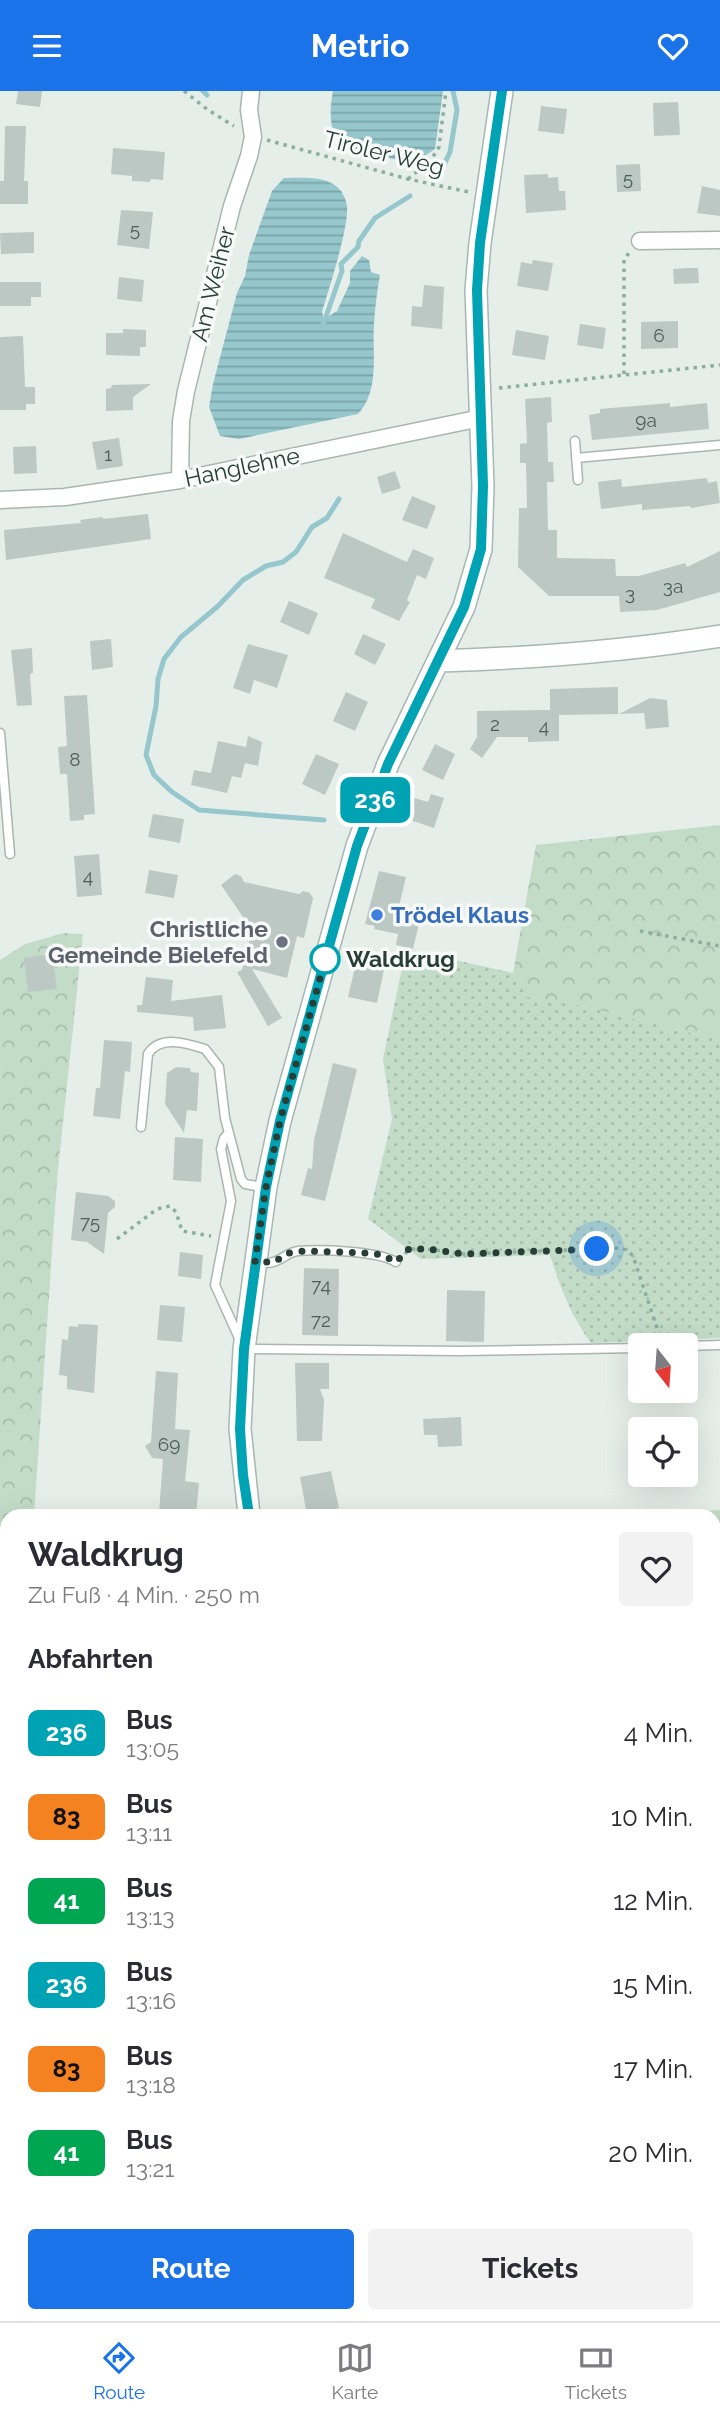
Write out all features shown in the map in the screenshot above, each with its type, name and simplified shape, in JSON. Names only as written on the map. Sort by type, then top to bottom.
[{"type":"main road","points":[[248,1509],[240,1429],[244,1349],[266,1187],[289,1089],[357,846],[388,764],[464,607],[481,549],[484,520],[477,290],[480,243],[502,91]]},
{"type":"main road","points":[[439,661],[593,652],[720,636]]},
{"type":"street","name":"Am Weiher","points":[[180,480],[181,421],[186,391],[232,206],[253,137],[249,110],[251,91]]},
{"type":"street","points":[[640,241],[720,240]]},
{"type":"street","name":"Hanglehne","points":[[0,500],[65,498],[180,480],[481,418]]},
{"type":"lane","points":[[575,441],[578,480]]},
{"type":"lane","points":[[576,459],[720,445]]},
{"type":"lane","points":[[0,733],[10,854]]},
{"type":"lane","points":[[141,1127],[148,1054],[153,1046],[162,1041],[205,1049],[219,1067],[228,1134],[241,1179],[245,1184],[266,1187]]},
{"type":"lane","points":[[228,1134],[221,1149],[231,1201],[215,1285],[244,1349],[473,1351],[628,1348]]},
{"type":"lane","points":[[255,1262],[274,1262],[289,1253],[304,1251],[368,1253],[382,1255],[396,1262]]},
{"type":"lane","points":[[698,1346],[720,1345]]},
{"type":"path","points":[[184,91],[208,110],[253,137]]},
{"type":"path","points":[[408,179],[431,160],[439,147],[446,91]]},
{"type":"path","name":"Tiroler Weg","points":[[273,142],[408,179],[487,195]]},
{"type":"path","points":[[624,374],[624,259],[640,241]]},
{"type":"path","points":[[508,387],[720,365]]},
{"type":"path","points":[[640,931],[720,946]]},
{"type":"path","points":[[117,1239],[157,1209],[170,1206],[176,1212],[185,1233],[223,1238]]},
{"type":"path","points":[[396,1262],[409,1249],[463,1254],[620,1248],[628,1250],[633,1255],[659,1333]]},
{"type":"green space","points":[[720,825],[720,1040],[574,1004],[527,997],[513,973],[536,845]]},
{"type":"green space","points":[[64,933],[83,934],[57,1179],[34,1509],[0,1509],[0,960],[25,944]]},
{"type":"green space","points":[[406,949],[513,973],[528,997],[574,1004],[720,1040],[720,1338],[698,1339],[698,1333],[628,1333],[628,1342],[591,1343],[567,1301],[550,1255],[421,1259],[368,1219],[392,1119],[383,1059]]},
{"type":"water","points":[[333,91],[443,91],[435,149],[414,163],[349,148],[339,141],[333,130]]},
{"type":"water","points":[[284,178],[330,182],[341,191],[346,202],[345,228],[322,312],[324,319],[337,311],[350,283],[350,271],[362,256],[369,260],[371,272],[380,275],[374,324],[374,372],[370,394],[358,414],[239,439],[220,436],[209,407],[213,384],[249,255],[272,191]]},
{"type":"building","points":[[18,91],[42,91],[40,107],[16,104]]},
{"type":"building","points":[[678,102],[680,135],[654,136],[653,103]]},
{"type":"building","points":[[541,106],[567,109],[564,134],[538,131]]},
{"type":"building","points":[[5,126],[26,126],[24,181],[28,181],[28,204],[0,204],[0,181],[4,181]]},
{"type":"building","points":[[113,148],[165,152],[163,180],[132,181],[132,176],[111,174]]},
{"type":"building","points":[[640,164],[641,191],[617,192],[616,165]]},
{"type":"building","points":[[548,174],[548,178],[558,177],[559,191],[565,191],[566,210],[526,213],[524,175]]},
{"type":"building","points":[[702,186],[720,190],[720,216],[697,213]]},
{"type":"building","points":[[121,210],[153,212],[149,249],[117,245]]},
{"type":"building","points":[[34,232],[34,253],[1,254],[0,233]]},
{"type":"building","points":[[533,260],[553,263],[548,291],[517,286],[521,262],[532,264]]},
{"type":"building","points":[[698,268],[699,283],[674,284],[673,269]]},
{"type":"building","points":[[119,277],[144,280],[142,302],[117,299]]},
{"type":"building","points":[[0,282],[41,282],[41,297],[31,297],[31,306],[0,306]]},
{"type":"building","points":[[424,285],[444,287],[442,329],[411,326],[412,306],[422,307]]},
{"type":"building","points":[[678,321],[678,348],[641,349],[641,322]]},
{"type":"building","points":[[580,324],[606,328],[603,349],[577,345]]},
{"type":"building","points":[[123,329],[146,330],[146,347],[140,347],[140,356],[106,355],[106,333],[123,333]]},
{"type":"building","points":[[516,330],[549,336],[545,360],[512,355]]},
{"type":"building","points":[[23,336],[25,387],[35,387],[35,404],[26,404],[26,410],[0,410],[0,337]]},
{"type":"building","points":[[151,384],[133,397],[133,410],[106,411],[106,389],[112,385]]},
{"type":"building","points":[[551,397],[552,422],[547,423],[548,462],[553,462],[554,482],[547,482],[548,530],[557,530],[557,558],[615,559],[616,576],[639,576],[685,563],[687,567],[720,551],[720,592],[657,610],[620,612],[619,596],[549,596],[518,567],[519,508],[527,508],[526,463],[520,463],[520,444],[527,443],[525,399]]},
{"type":"building","points":[[670,403],[670,407],[707,403],[709,429],[592,440],[589,415],[600,413],[600,409]]},
{"type":"building","points":[[119,438],[123,466],[97,470],[92,442]]},
{"type":"building","points":[[36,446],[37,473],[14,474],[13,447]]},
{"type":"building","points":[[395,471],[401,488],[382,494],[377,477]]},
{"type":"building","points":[[707,478],[708,483],[717,481],[720,503],[691,508],[642,510],[642,504],[601,509],[598,482],[621,479],[622,487]]},
{"type":"building","points":[[412,496],[436,506],[427,529],[402,520]]},
{"type":"building","points":[[148,514],[151,539],[6,560],[4,530]]},
{"type":"building","points":[[343,533],[407,562],[413,549],[434,558],[426,579],[417,575],[407,600],[410,602],[399,621],[371,608],[375,599],[324,578]]},
{"type":"building","points":[[289,601],[318,613],[309,635],[280,622]]},
{"type":"building","points":[[363,634],[386,644],[375,665],[354,654]]},
{"type":"building","points":[[111,639],[113,667],[92,670],[90,641]]},
{"type":"building","points":[[248,644],[288,655],[277,688],[254,680],[250,694],[233,688]]},
{"type":"building","points":[[32,648],[32,705],[17,706],[11,650]]},
{"type":"building","points":[[618,687],[618,714],[559,715],[559,741],[528,742],[528,737],[497,737],[482,758],[470,749],[477,737],[477,711],[550,710],[550,689]]},
{"type":"building","points":[[346,692],[368,702],[355,731],[333,721]]},
{"type":"building","points":[[87,695],[95,814],[84,815],[84,820],[70,821],[67,774],[60,774],[58,747],[67,746],[64,696]]},
{"type":"building","points":[[650,698],[667,700],[669,727],[646,729],[644,713],[619,714]]},
{"type":"building","points":[[248,736],[262,742],[258,766],[245,763],[241,778],[232,776],[227,793],[191,785],[194,770],[211,773],[218,741],[246,747]]},
{"type":"building","points":[[435,744],[455,754],[443,780],[422,770]]},
{"type":"building","points":[[316,754],[339,764],[325,795],[302,784]]},
{"type":"building","points":[[431,794],[444,798],[434,828],[407,819],[414,798],[428,802]]},
{"type":"building","points":[[153,814],[184,819],[180,843],[148,837]]},
{"type":"building","points":[[99,854],[102,895],[77,897],[74,856]]},
{"type":"building","points":[[149,870],[178,875],[174,898],[145,893]]},
{"type":"building","points":[[379,871],[406,877],[399,906],[422,911],[413,949],[396,945],[398,934],[374,929],[375,926],[365,924]]},
{"type":"building","points":[[235,874],[241,876],[244,882],[299,894],[303,891],[310,893],[313,898],[304,938],[297,936],[287,978],[252,969],[282,1018],[268,1026],[237,972],[242,970],[252,930],[221,885]]},
{"type":"building","points":[[52,954],[57,989],[28,992],[24,958]]},
{"type":"building","points":[[357,959],[385,965],[377,1003],[348,997]]},
{"type":"building","points":[[146,977],[173,980],[171,1001],[222,995],[226,1028],[194,1031],[193,1017],[137,1012],[137,1005],[142,1005]]},
{"type":"building","points":[[104,1040],[132,1042],[130,1072],[125,1071],[120,1119],[93,1116],[96,1088],[100,1088]]},
{"type":"building","points":[[333,1063],[357,1069],[325,1201],[301,1195],[308,1168],[312,1169],[314,1140]]},
{"type":"building","points":[[176,1067],[190,1068],[191,1072],[199,1073],[197,1111],[187,1110],[184,1133],[165,1104],[167,1073]]},
{"type":"building","points":[[175,1137],[203,1139],[201,1182],[173,1180]]},
{"type":"building","points":[[76,1192],[108,1196],[115,1201],[115,1207],[108,1213],[104,1254],[87,1242],[71,1240]]},
{"type":"building","points":[[180,1252],[203,1255],[201,1279],[178,1276]]},
{"type":"building","points":[[304,1268],[339,1269],[338,1336],[302,1335]]},
{"type":"building","points":[[447,1290],[485,1291],[484,1342],[446,1341]]},
{"type":"building","points":[[160,1305],[185,1307],[182,1342],[157,1340]]},
{"type":"building","points":[[78,1324],[98,1325],[94,1393],[67,1389],[67,1376],[59,1375],[62,1339],[68,1340],[69,1326],[78,1327]]},
{"type":"building","points":[[295,1363],[329,1363],[329,1389],[320,1389],[324,1400],[322,1441],[297,1441]]},
{"type":"building","points":[[156,1371],[178,1373],[175,1429],[190,1430],[185,1481],[199,1483],[197,1509],[159,1509],[163,1459],[152,1458],[145,1446],[151,1442]]},
{"type":"building","points":[[461,1417],[462,1446],[438,1447],[437,1435],[424,1435],[423,1419]]},
{"type":"building","points":[[331,1471],[339,1508],[306,1509],[300,1477]]},
{"type":"waterway","points":[[203,91],[207,95]]},
{"type":"waterway","points":[[444,165],[450,152],[457,110],[453,91]]},
{"type":"waterway","points":[[323,325],[342,271],[341,264],[358,247],[359,241],[375,218],[410,196]]},
{"type":"waterway","points":[[324,820],[199,810],[172,792],[154,775],[146,755],[156,706],[158,679],[164,659],[181,637],[217,607],[243,580],[266,566],[283,562],[296,552],[312,527],[327,518],[339,499]]},
{"type":"bus line","name":"236","points":[[248,1509],[240,1429],[244,1349],[266,1187],[280,1121],[357,846],[388,764],[464,607],[481,549],[484,520],[477,290],[480,243],[502,91]]},
{"type":"place","name":"Trödel Klaus","points":[[377,915]]},
{"type":"place","name":"Christliche Gemeinde Bielefeld","points":[[282,942]]},
{"type":"place","name":"Waldkrug","points":[[325,959]]},
{"type":"route","points":[[325,959],[326,957],[280,1121],[266,1187],[255,1262],[274,1262],[296,1251],[368,1253],[382,1255],[396,1262],[409,1249],[463,1254],[597,1249]]}]
